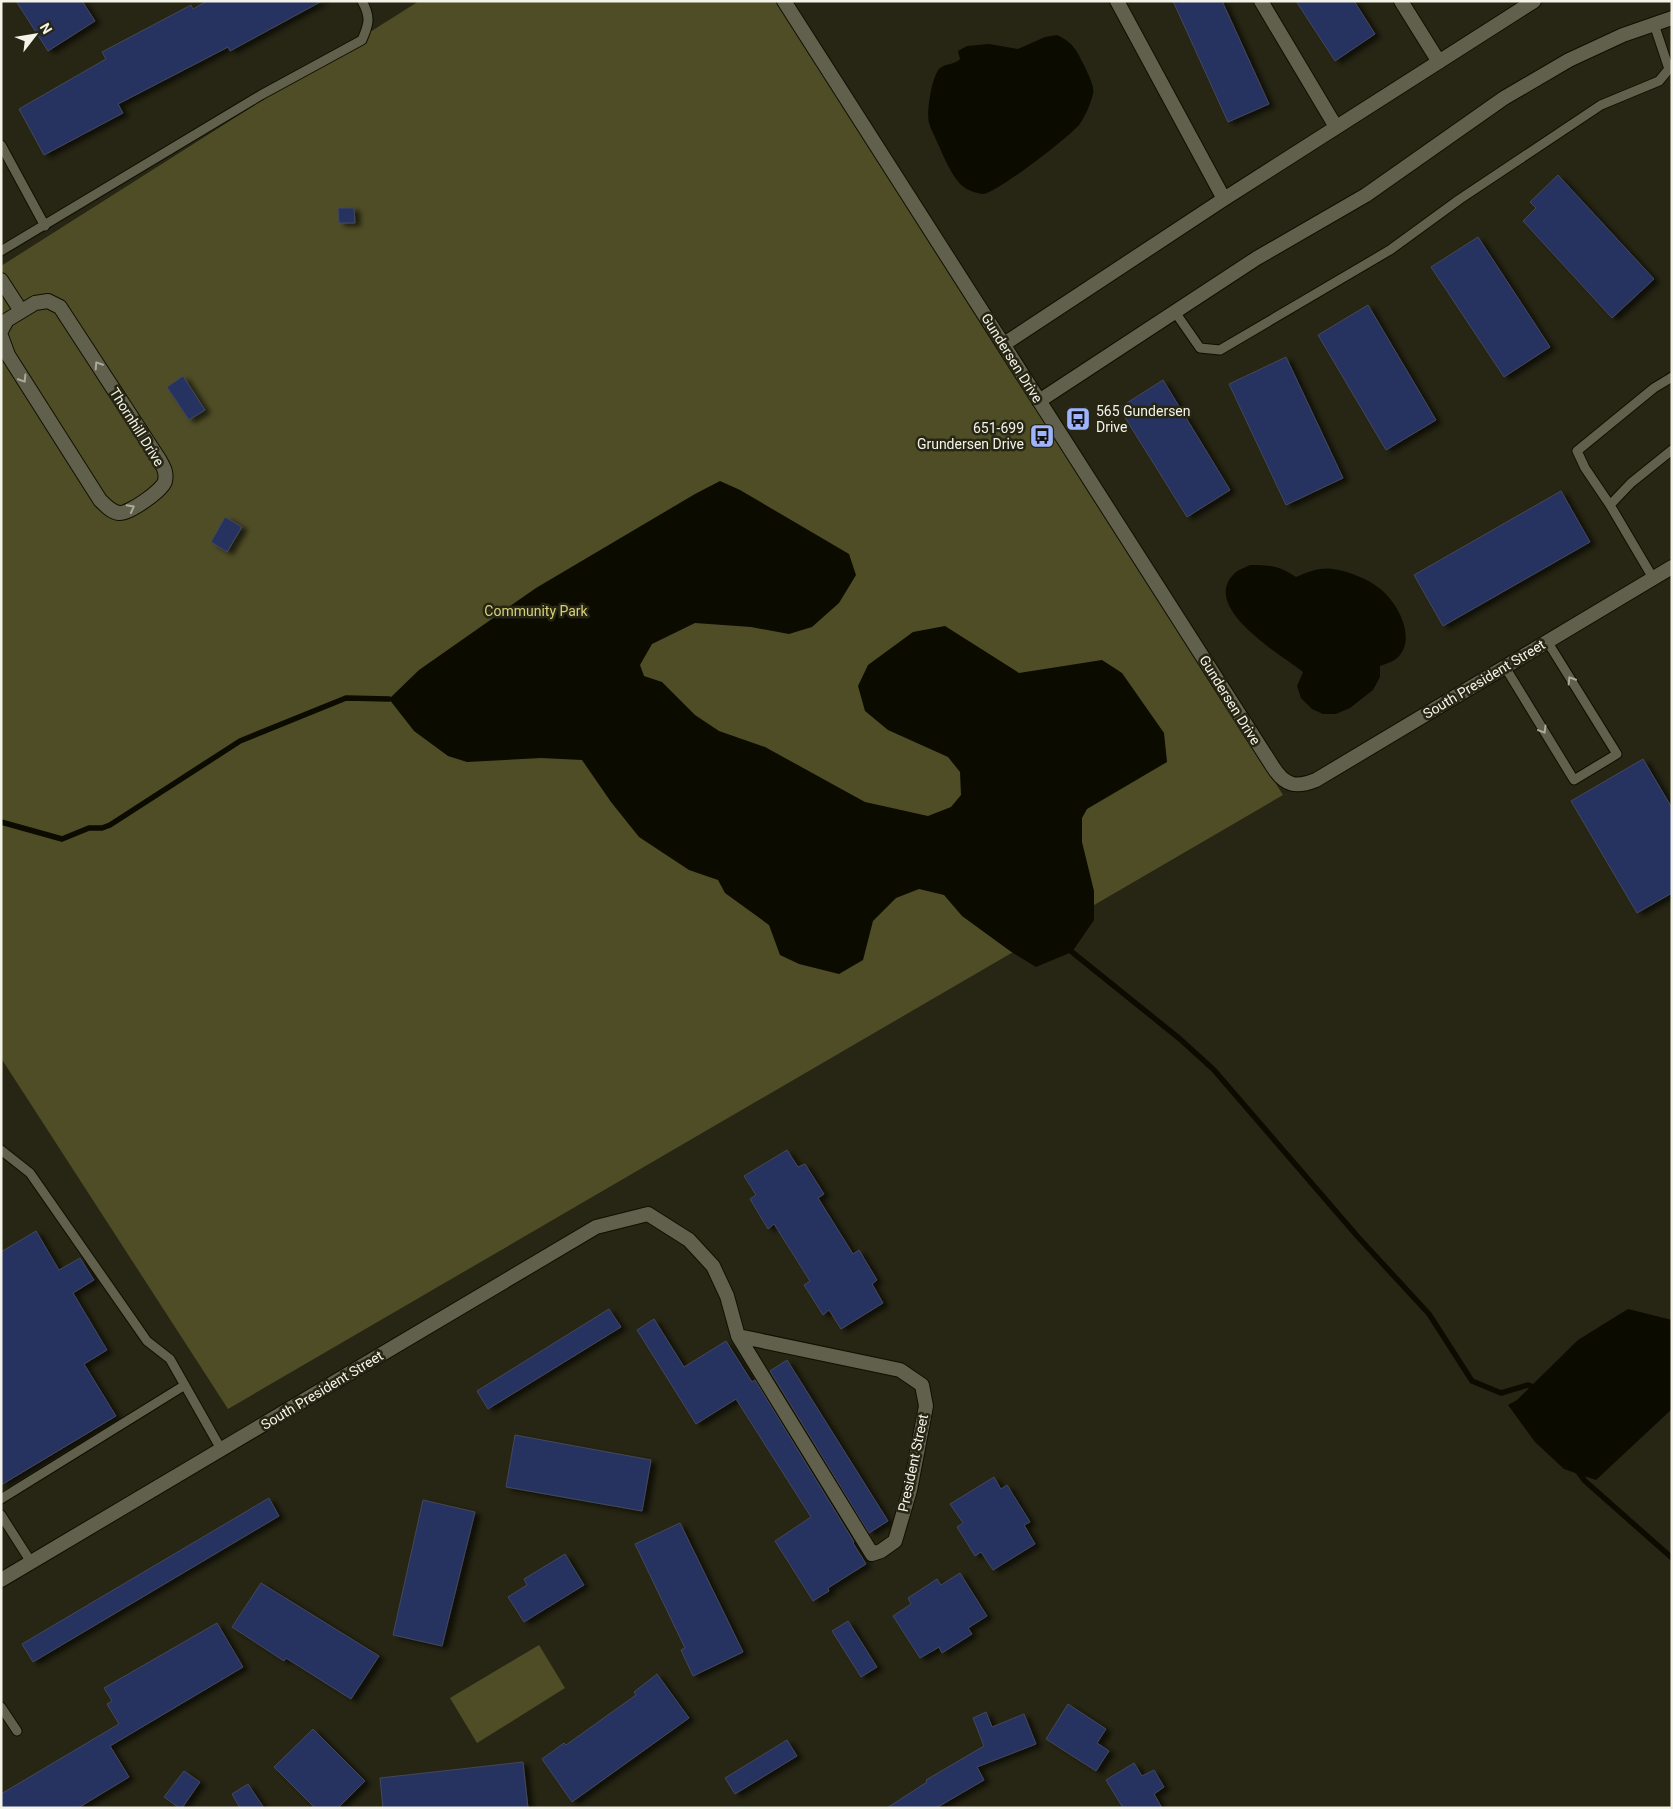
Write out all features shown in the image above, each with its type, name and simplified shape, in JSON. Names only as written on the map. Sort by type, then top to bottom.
[{"type":"street","name":"Gundersen Drive","points":[[784,1],[1278,775],[1286,782],[1294,785]]},
{"type":"street","points":[[1116,1],[1224,199]]},
{"type":"street","points":[[1261,1],[1336,127]]},
{"type":"street","points":[[1401,1],[1439,62]]},
{"type":"street","points":[[1004,344],[1224,199],[1534,1]]},
{"type":"street","points":[[1039,401],[1256,258],[1366,195],[1504,98],[1569,60],[1623,35],[1672,18]]},
{"type":"street","points":[[1,280],[21,311]]},
{"type":"street","name":"Thornhill Drive","points":[[1,331],[7,320],[35,302],[48,300],[60,307],[162,465],[165,471],[165,482],[159,490],[127,511],[118,513],[107,507],[100,500],[8,355],[1,336]]},
{"type":"street","name":"South President Street","points":[[1294,785],[1316,780],[1672,567]]},
{"type":"street","name":"South President Street","points":[[1,1580],[596,1228],[648,1214]]},
{"type":"street","name":"President Street","points":[[648,1214],[689,1240],[712,1266],[727,1296],[738,1336],[872,1554],[895,1541],[910,1490],[926,1406],[922,1385],[900,1370],[738,1336]]},
{"type":"lane","points":[[1,251],[261,95],[362,40],[369,25],[368,11],[362,1]]},
{"type":"lane","points":[[1175,312],[1200,348],[1220,350],[1390,250],[1460,200],[1601,106],[1659,81],[1669,68],[1654,24]]},
{"type":"lane","points":[[1,145],[45,226]]},
{"type":"lane","points":[[1653,578],[1610,505],[1585,468],[1577,451],[1654,388],[1672,377]]},
{"type":"lane","points":[[1610,505],[1631,483],[1672,450]]},
{"type":"lane","points":[[1505,667],[1574,780],[1617,754],[1547,642]]},
{"type":"lane","points":[[1,1150],[30,1173],[147,1341],[170,1359],[221,1449]]},
{"type":"lane","points":[[1,1499],[184,1385]]},
{"type":"lane","points":[[1,1514],[31,1562]]},
{"type":"lane","points":[[1,1707],[17,1731]]},
{"type":"green space","name":"Community Park","points":[[419,1],[783,1],[1283,795],[228,1409],[1,1058],[1,266]]},
{"type":"green space","points":[[539,1645],[565,1688],[477,1743],[450,1698]]},
{"type":"shaded area","points":[[1057,35],[1074,47],[1092,83],[1092,98],[1081,122],[1048,152],[992,191],[982,194],[964,187],[950,170],[929,123],[930,94],[937,72],[943,66],[960,59],[958,51],[967,46],[989,44],[1018,49],[1045,37]]},
{"type":"shaded area","points":[[720,481],[740,490],[849,554],[856,575],[839,603],[812,627],[789,634],[751,627],[695,623],[652,644],[640,665],[644,676],[662,682],[695,715],[719,731],[765,747],[865,802],[928,816],[951,807],[961,795],[960,772],[948,757],[888,730],[865,711],[858,686],[868,665],[913,632],[945,626],[1019,673],[1102,660],[1122,673],[1164,733],[1167,762],[1087,809],[1082,818],[1082,842],[1094,891],[1094,920],[1072,952],[1036,967],[1010,951],[962,916],[944,895],[919,889],[896,898],[873,921],[863,960],[839,974],[799,964],[780,955],[769,925],[725,893],[718,880],[689,870],[639,837],[611,802],[582,760],[541,758],[467,762],[448,756],[414,731],[389,699],[419,670],[536,588]]},
{"type":"shaded area","points":[[1250,565],[1274,567],[1285,570],[1296,577],[1318,569],[1339,570],[1364,579],[1386,594],[1403,621],[1406,641],[1403,650],[1397,658],[1380,666],[1380,677],[1373,690],[1350,708],[1336,714],[1323,714],[1312,709],[1301,698],[1297,686],[1303,672],[1246,628],[1234,614],[1227,599],[1227,585],[1236,572]]},
{"type":"shaded area","points":[[1628,1309],[1672,1320],[1672,1409],[1596,1480],[1564,1469],[1535,1442],[1508,1405],[1517,1400],[1578,1340]]},
{"type":"building","points":[[16,1],[82,1],[95,21],[48,51]]},
{"type":"building","points":[[207,1],[322,1],[230,51],[228,47],[118,104],[123,113],[44,155],[19,109],[106,59],[102,52],[191,5],[193,9]]},
{"type":"building","points":[[1173,1],[1222,1],[1269,104],[1228,122]]},
{"type":"building","points":[[1296,1],[1354,1],[1375,34],[1335,61]]},
{"type":"building","points":[[1558,175],[1654,279],[1612,318],[1523,221],[1536,208],[1530,202]]},
{"type":"building","points":[[338,208],[354,208],[355,223],[339,223]]},
{"type":"building","points":[[1478,237],[1550,347],[1504,377],[1431,267]]},
{"type":"building","points":[[1368,305],[1436,420],[1386,450],[1318,335]]},
{"type":"building","points":[[1286,357],[1343,478],[1286,505],[1229,384]]},
{"type":"building","points":[[183,376],[205,410],[189,420],[167,387]]},
{"type":"building","points":[[1163,380],[1230,490],[1187,517],[1119,408]]},
{"type":"building","points":[[1561,491],[1590,542],[1443,626],[1414,575]]},
{"type":"building","points":[[225,517],[242,527],[227,552],[211,542]]},
{"type":"building","points":[[1643,759],[1672,808],[1672,893],[1637,913],[1571,801]]},
{"type":"building","points":[[787,1150],[798,1167],[805,1164],[824,1194],[818,1198],[853,1254],[859,1250],[877,1280],[872,1284],[883,1303],[841,1329],[829,1310],[823,1315],[804,1285],[810,1281],[774,1224],[768,1229],[750,1199],[756,1195],[744,1176]]},
{"type":"building","points":[[36,1231],[59,1270],[80,1258],[94,1280],[73,1293],[107,1350],[84,1364],[116,1416],[1,1485],[1,1252]]},
{"type":"building","points":[[609,1309],[621,1327],[488,1409],[477,1391]]},
{"type":"building","points":[[654,1319],[684,1367],[726,1341],[752,1382],[755,1380],[866,1564],[828,1588],[829,1591],[813,1601],[775,1541],[811,1517],[736,1399],[696,1424],[637,1330]]},
{"type":"building","points":[[787,1360],[888,1521],[869,1533],[770,1371]]},
{"type":"building","points":[[515,1435],[651,1460],[642,1511],[506,1487]]},
{"type":"building","points":[[994,1477],[1001,1489],[1007,1485],[1030,1522],[1024,1525],[1035,1544],[993,1570],[981,1552],[975,1556],[957,1527],[963,1523],[950,1504]]},
{"type":"building","points":[[269,1498],[279,1516],[33,1662],[22,1644]]},
{"type":"building","points":[[423,1500],[475,1512],[442,1646],[393,1635]]},
{"type":"building","points":[[680,1523],[743,1652],[693,1676],[681,1650],[685,1648],[635,1544]]},
{"type":"building","points":[[565,1554],[584,1585],[524,1622],[508,1597],[527,1585],[524,1579]]},
{"type":"building","points":[[960,1573],[987,1616],[968,1628],[972,1634],[942,1653],[939,1647],[920,1658],[893,1616],[911,1604],[908,1598],[937,1579],[941,1585]]},
{"type":"building","points":[[261,1583],[379,1656],[351,1699],[286,1658],[284,1661],[232,1627]]},
{"type":"building","points":[[848,1621],[877,1667],[861,1677],[832,1631]]},
{"type":"building","points":[[217,1623],[243,1667],[110,1746],[129,1777],[78,1808],[1,1808],[1,1794],[119,1724],[107,1704],[112,1701],[104,1688]]},
{"type":"building","points":[[657,1674],[689,1718],[572,1802],[542,1759],[564,1743],[566,1745],[636,1695],[634,1692]]},
{"type":"building","points":[[1068,1704],[1106,1729],[1097,1743],[1109,1751],[1096,1771],[1046,1739]]},
{"type":"building","points":[[986,1712],[992,1727],[1024,1714],[1036,1744],[977,1767],[984,1780],[936,1808],[887,1808],[927,1782],[926,1780],[984,1746],[973,1718]]},
{"type":"building","points":[[313,1729],[365,1781],[338,1808],[315,1808],[274,1767]]},
{"type":"building","points":[[787,1740],[797,1756],[735,1794],[725,1778]]},
{"type":"building","points":[[523,1762],[528,1808],[383,1808],[380,1778]]},
{"type":"building","points":[[1134,1763],[1142,1776],[1154,1770],[1164,1787],[1154,1794],[1162,1808],[1123,1808],[1106,1780]]},
{"type":"building","points":[[184,1771],[200,1782],[182,1808],[179,1808],[164,1797]]},
{"type":"building","points":[[248,1784],[264,1808],[240,1808],[232,1794]]},
{"type":"waterway","points":[[1,822],[62,839],[89,828],[102,828],[110,825],[240,741],[346,698],[389,699]]},
{"type":"waterway","points":[[1072,952],[1180,1039],[1214,1070],[1358,1237],[1429,1314],[1472,1381],[1501,1393],[1528,1385],[1537,1388]]},
{"type":"waterway","points":[[1576,1469],[1585,1481],[1672,1558]]},
{"type":"place","name":"565 Gundersen Drive","points":[[1078,419]]},
{"type":"place","name":"651-699 Grundersen Drive","points":[[1042,436]]}]
